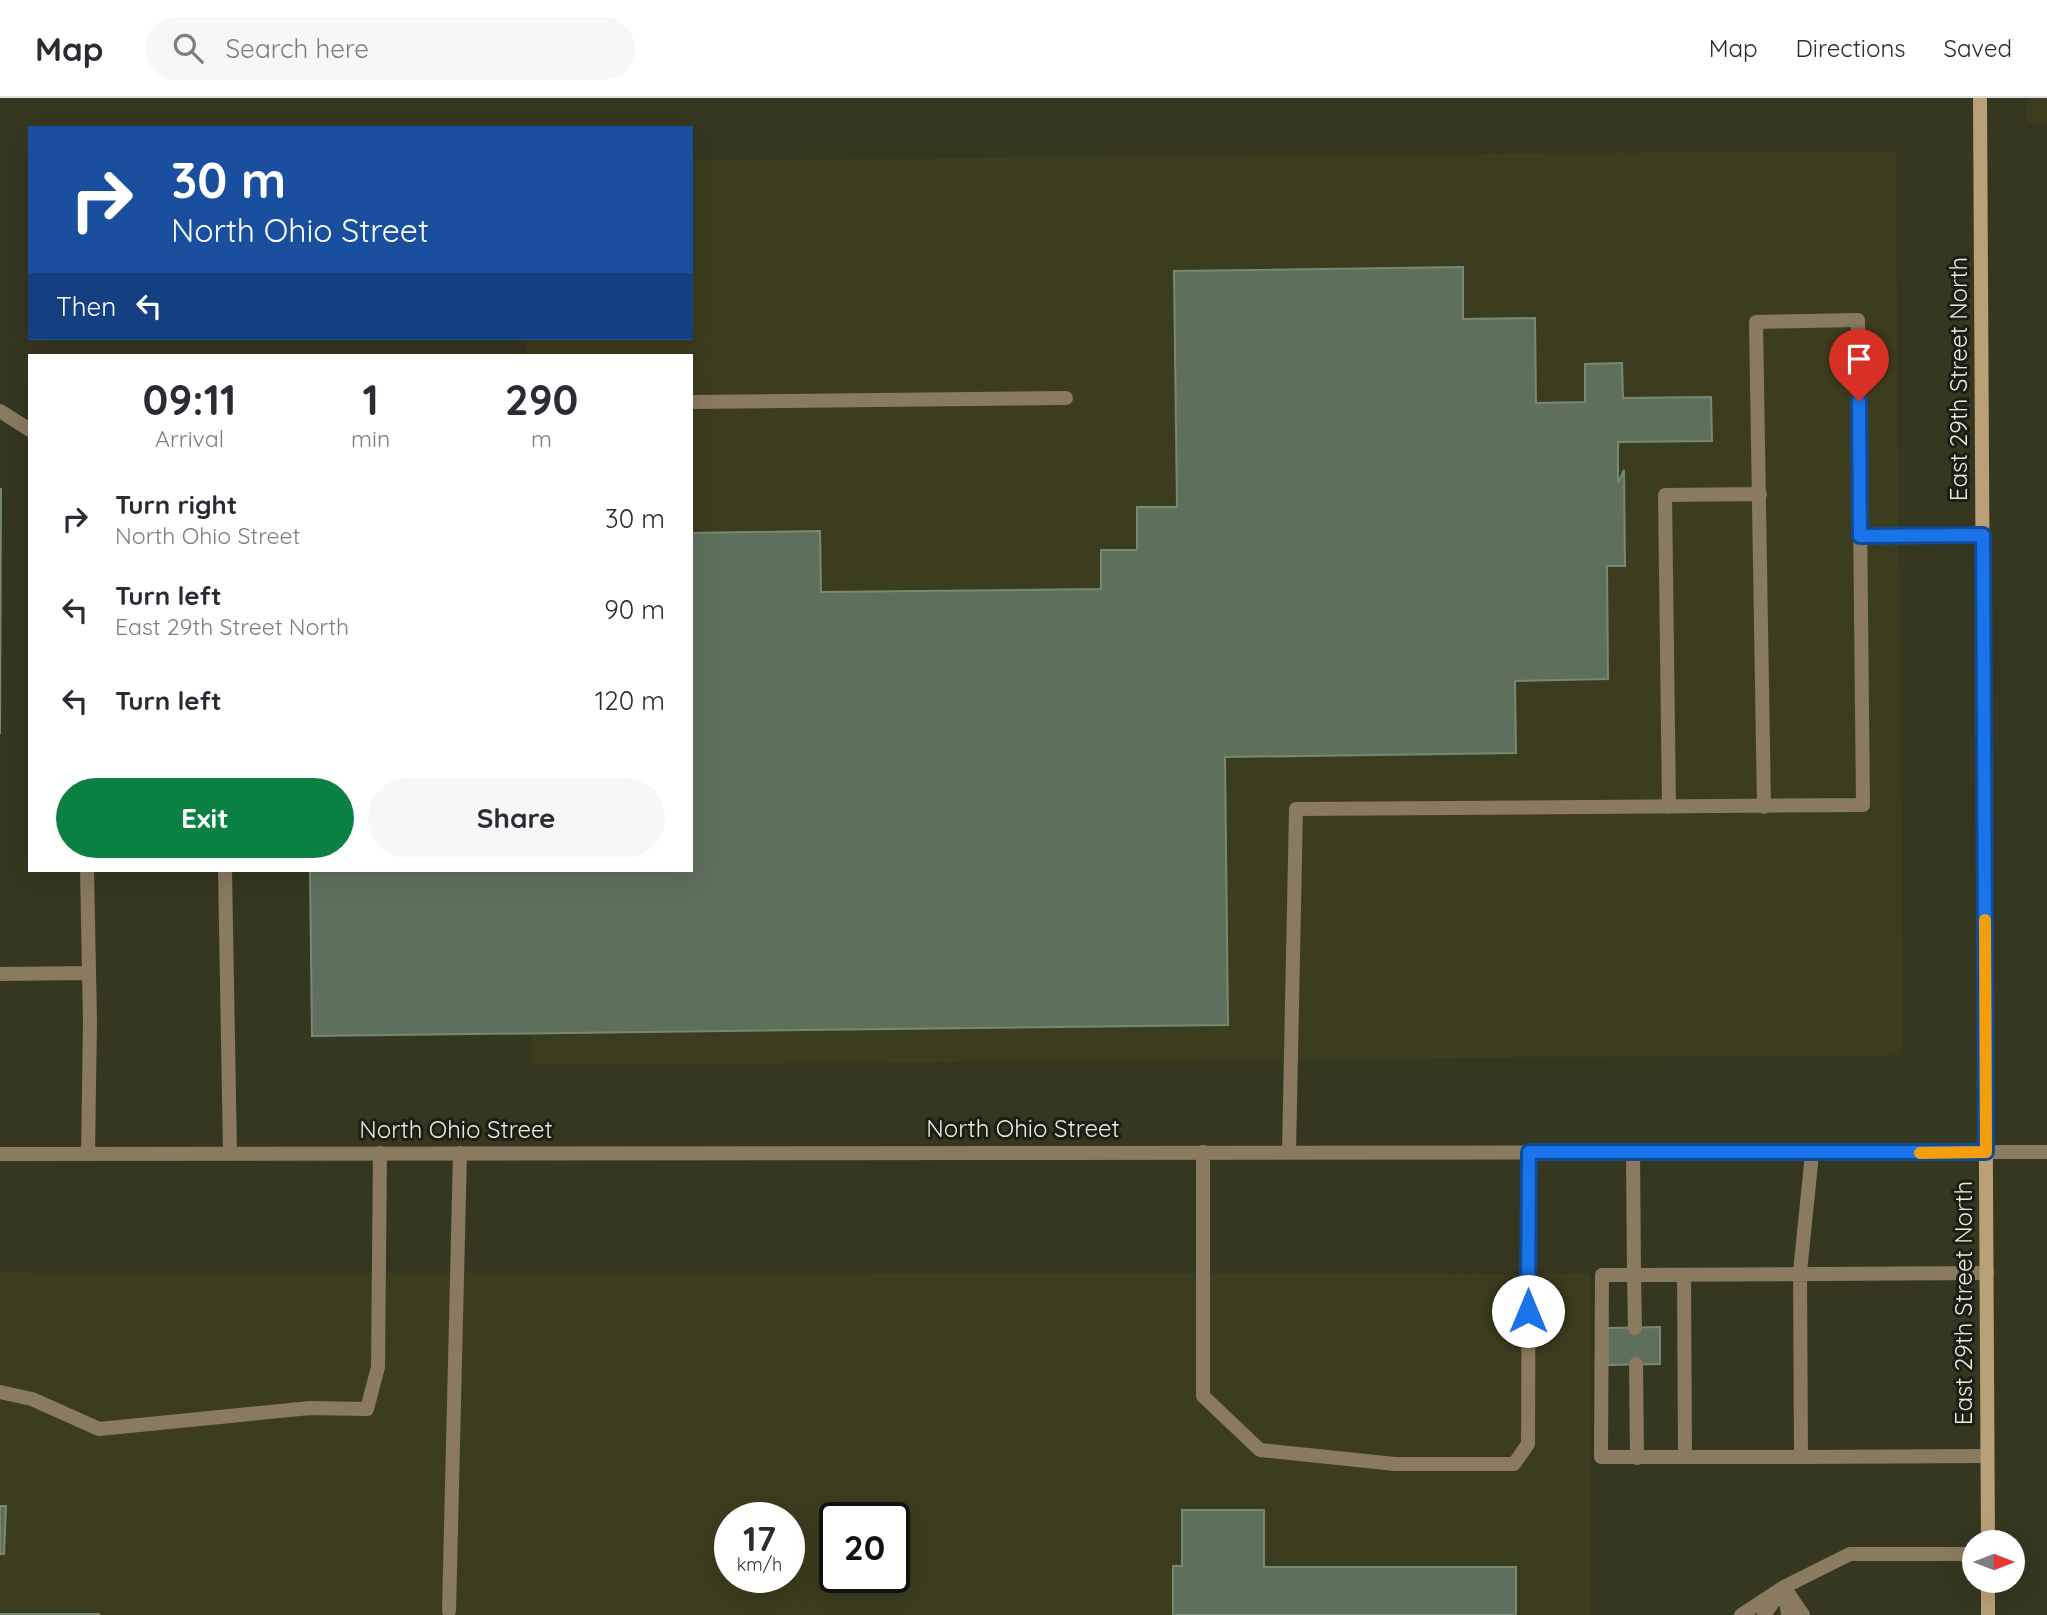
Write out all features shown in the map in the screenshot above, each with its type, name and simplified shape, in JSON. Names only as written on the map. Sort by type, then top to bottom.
[{"type":"street","name":"East 29th Street North","points":[[1980,98],[1988,1530]]},
{"type":"street","points":[[1289,1152],[1296,809],[1764,807],[1863,806],[1858,320],[1756,322],[1764,807]]},
{"type":"street","points":[[693,401],[1066,398]]},
{"type":"street","points":[[0,411],[28,429]]},
{"type":"street","points":[[1670,807],[1665,495],[1759,494]]},
{"type":"street","points":[[1860,536],[1983,535]]},
{"type":"street","points":[[87,872],[88,1154]]},
{"type":"street","points":[[225,872],[230,1153]]},
{"type":"street","points":[[0,974],[88,973]]},
{"type":"street","points":[[1203,1152],[1203,1396],[1260,1450],[1395,1464],[1514,1464],[1528,1444],[1529,1152]]},
{"type":"street","name":"North Ohio Street","points":[[0,1154],[2047,1152]]},
{"type":"street","points":[[0,1392],[32,1399],[99,1429],[310,1408],[368,1409],[379,1367],[380,1153]]},
{"type":"street","points":[[449,1611],[460,1153]]},
{"type":"street","points":[[1633,1153],[1635,1328]]},
{"type":"street","points":[[1801,1457],[1800,1272],[1812,1154]]},
{"type":"street","points":[[1987,1273],[1602,1275],[1601,1457],[1987,1456]]},
{"type":"street","points":[[1685,1275],[1685,1457]]},
{"type":"street","points":[[1636,1364],[1637,1458]]},
{"type":"street","points":[[1741,1615],[1784,1587],[1850,1554],[1962,1554]]},
{"type":"street","points":[[1765,1615],[1784,1587]]},
{"type":"street","points":[[1777,1615],[1784,1587]]},
{"type":"street","points":[[1784,1587],[1788,1615]]},
{"type":"street","points":[[1784,1587],[1797,1615]]},
{"type":"street","points":[[1784,1587],[1803,1615]]},
{"type":"street","points":[[1988,1593],[1988,1615]]},
{"type":"shaded area","points":[[2027,98],[2047,98],[2047,124],[2027,123]]},
{"type":"shaded area","points":[[1896,151],[1903,1055],[532,1065],[530,872],[693,872],[693,354],[527,354],[526,340],[693,340],[693,160]]},
{"type":"shaded area","points":[[0,1273],[1590,1274],[1590,1615],[0,1615]]},
{"type":"building","points":[[1463,267],[1463,319],[1535,318],[1536,403],[1585,402],[1585,364],[1622,363],[1623,398],[1711,397],[1712,441],[1618,442],[1618,483],[1624,470],[1625,566],[1607,566],[1608,679],[1515,681],[1516,753],[1225,757],[1228,1025],[312,1036],[310,872],[693,872],[693,533],[820,531],[821,592],[1101,589],[1101,550],[1137,550],[1137,507],[1177,507],[1174,271]]},
{"type":"building","points":[[0,489],[1,489],[0,734]]},
{"type":"building","points":[[1660,1327],[1660,1364],[1608,1365],[1608,1328]]},
{"type":"building","points":[[0,1506],[6,1506],[4,1554],[0,1554]]},
{"type":"building","points":[[1182,1510],[1264,1510],[1264,1567],[1516,1567],[1516,1615],[1173,1615],[1173,1566],[1182,1566]]},
{"type":"building","points":[[99,1614],[99,1615],[0,1615]]},
{"type":"slow traffic","points":[[1920,1153],[1986,1152],[1985,920]]},
{"type":"route","points":[[1528,1311],[1529,1152],[1986,1152],[1983,535],[1860,536],[1859,401]]}]
